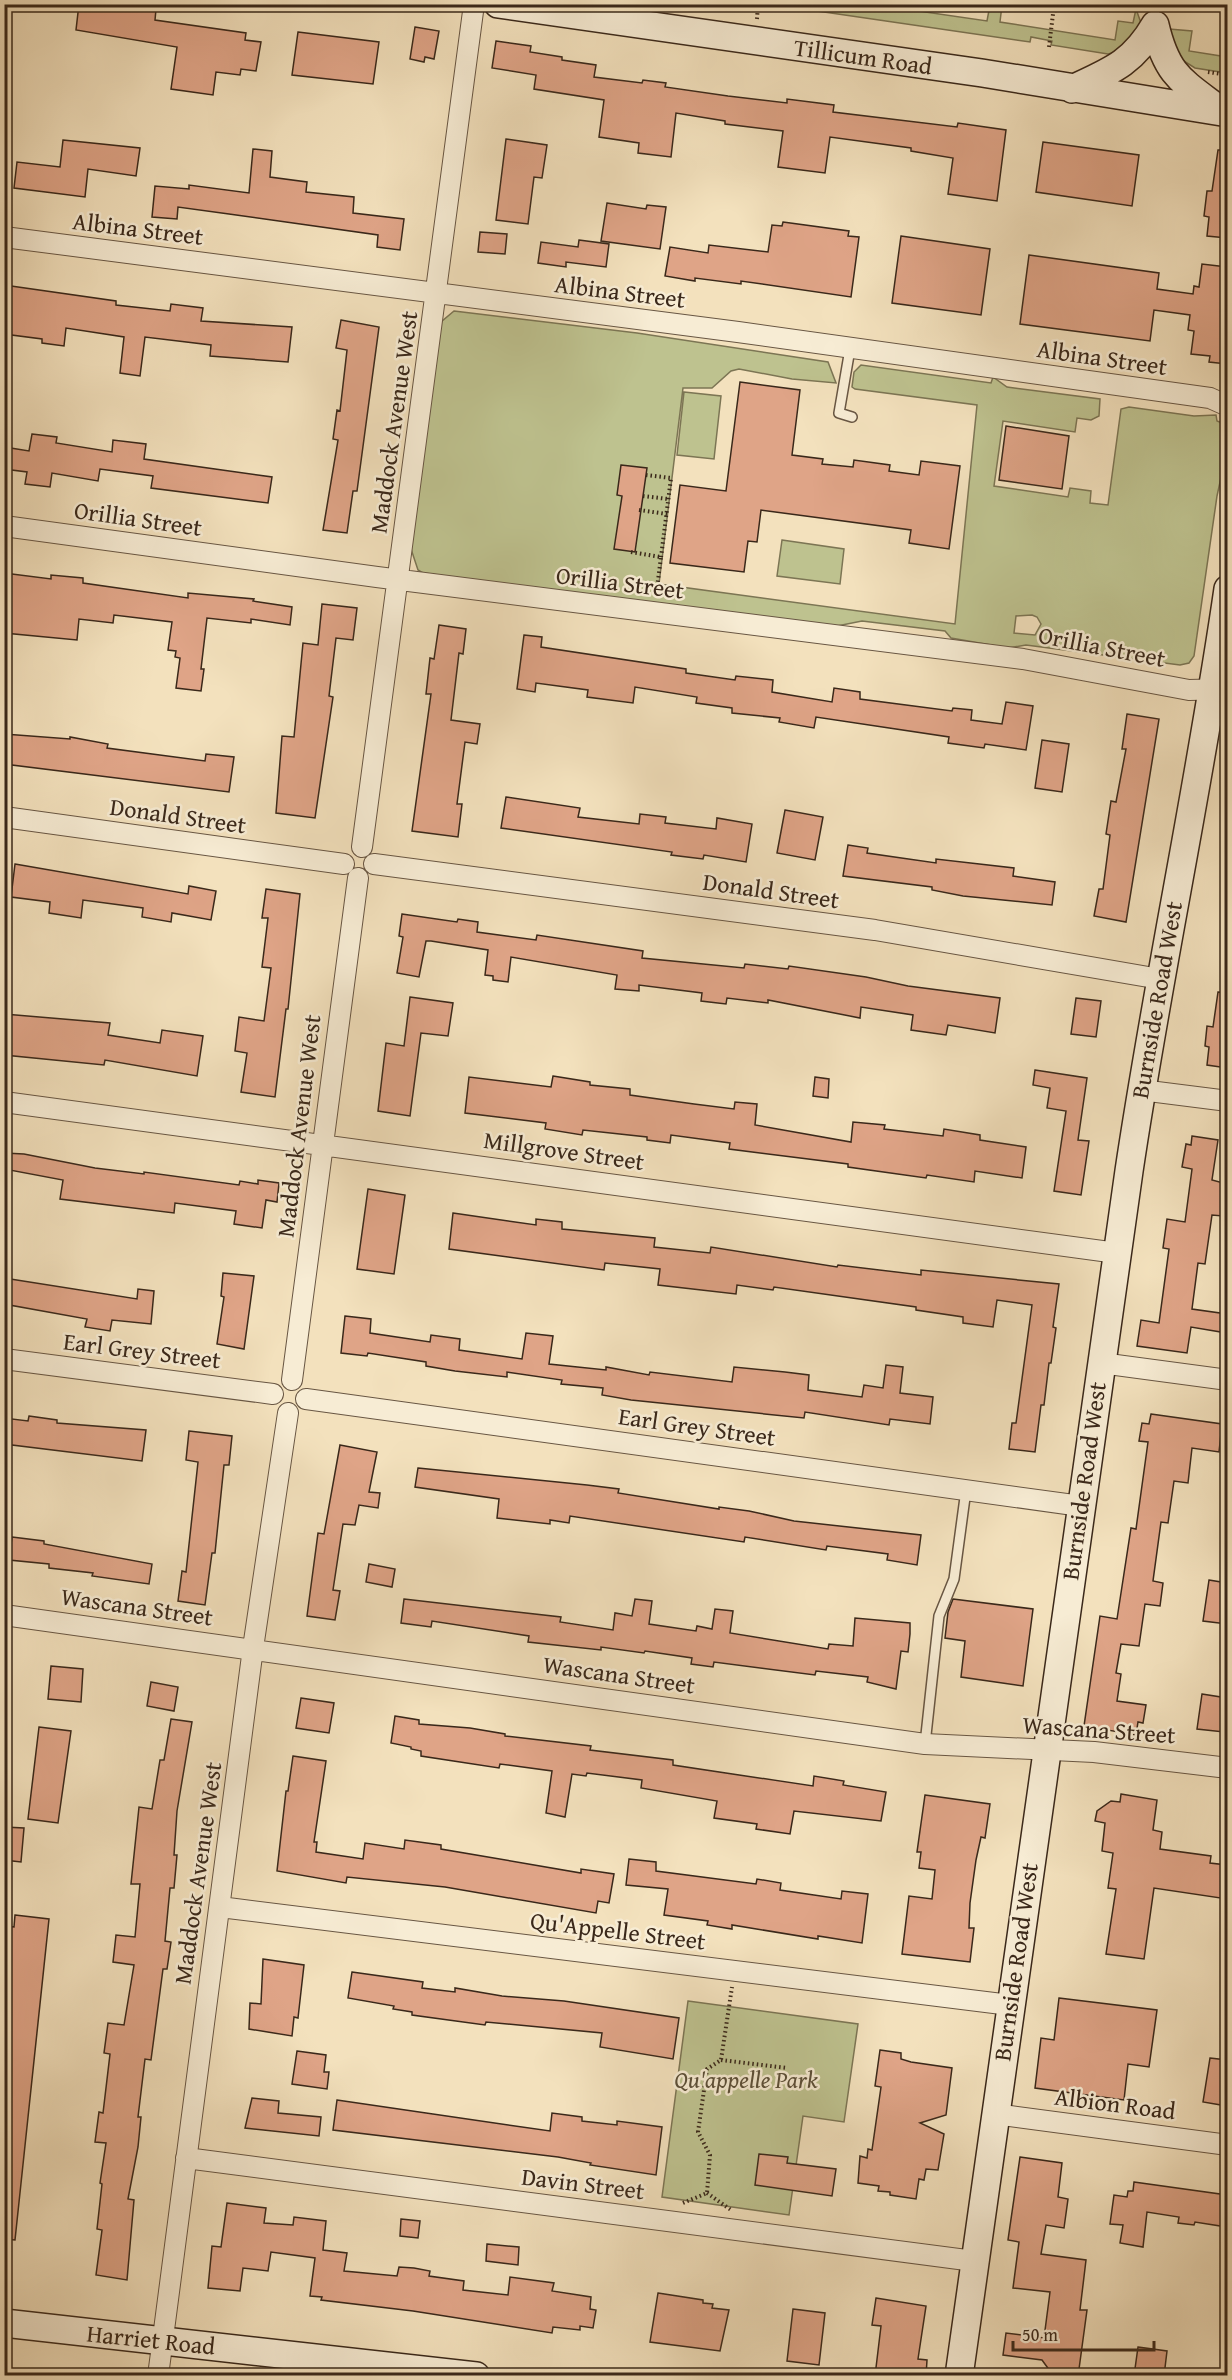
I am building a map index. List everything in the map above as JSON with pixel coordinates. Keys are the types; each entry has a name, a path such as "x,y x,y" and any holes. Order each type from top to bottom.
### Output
{"main road":[{"name":"Tillicum Road","path":"498,4 573,11 1225,112"},
{"path":"1072,89 1119,68 1142,47 1155,25 1162,52 1169,66 1180,79 1225,112"},
{"name":"Burnside Road West","path":"959,2376 1141,1090 1160,979 1220,689 1227,589"},
{"path":"1220,689 1227,633"},
{"name":"Harriet Road","path":"4,2323 477,2376"}],"street":[{"name":"Maddock Avenue West","path":"362,847 474,4"},
{"name":"Albina Street","path":"4,237 1210,398 1227,406"},
{"name":"Orillia Street","path":"4,525 398,580 1023,658 1189,690 1220,689"},
{"name":"Donald Street","path":"4,817 351,871"},
{"path":"362,847 372,855 374,864 370,872 351,871 348,851 362,847"},
{"name":"Donald Street","path":"374,864 875,930 1160,979"},
{"name":"Maddock Avenue West","path":"292,1380 322,1144 351,871"},
{"path":"1141,1090 1227,1101"},
{"name":"Millgrove Street","path":"4,1102 1117,1253"},
{"name":"Earl Grey Street","path":"4,1359 273,1394"},
{"path":"1101,1363 1227,1380"},
{"path":"292,1380 304,1389 306,1399 301,1408 288,1413 274,1404 273,1394 282,1382 292,1380"},
{"name":"Earl Grey Street","path":"306,1399 1081,1506"},
{"name":"Maddock Avenue West","path":"159,2376 254,1648 288,1413"},
{"name":"Wascana Street","path":"4,1615 254,1648 925,1744 1094,1752 1227,1768"},
{"name":"Qu'Appelle Street","path":"220,1907 1010,2005"},
{"name":"Albion Road","path":"995,2114 1227,2145"},
{"name":"Davin Street","path":"186,2158 974,2260"}],"lane":[{"path":"850,349 839,413 852,417"},
{"path":"925,1744 939,1616 954,1579 966,1490"}],"path":[{"path":"1049,47 1053,14 1058,4"},
{"path":"646,475 671,477 657,588"},
{"path":"643,496 668,499"},
{"path":"639,510 667,514"},
{"path":"632,552 661,557"},
{"path":"721,2060 734,1971"},
{"path":"679,2205 707,2193 710,2155 698,2132 707,2069 721,2060 787,2068"}],"green space":[{"path":"776,5 877,5 987,21 990,5 1002,5 1000,22 1115,40 1118,21 1133,23 1136,9 1141,23 1128,42 1119,50 1108,54 1051,45 1052,41 1031,37 1030,42"},
{"path":"1169,29 1192,31 1189,51 1227,57 1227,73 1195,68 1179,58"},
{"path":"454,311 637,333 828,362 836,383 792,379 739,369 731,371 712,388 683,388 659,584 955,624 977,405 855,389 852,387 854,372 861,365 991,383 993,377 1007,387 1100,399 1099,416 1091,420 1077,418 1075,432 1003,421 994,486 1068,497 1070,488 1091,491 1090,503 1108,505 1121,409 1129,407 1194,416 1216,415 1217,421 1227,425 1227,450 1217,496 1194,656 1189,663 1180,665 1026,645 1008,648 951,638 945,631 862,621 832,627 423,573 418,570 411,549 441,322","holes":["1016,616 1037,617 1041,624 1035,635 1014,633"]},
{"path":"684,392 721,396 714,459 677,455"},
{"path":"782,540 844,549 840,584 777,576"},
{"name":"Qu'appelle Park","path":"688,2001 858,2024 844,2122 803,2116 789,2215 662,2197"}],"building":[{"path":"79,4 127,4 156,9 155,20 246,33 245,40 261,42 256,71 241,69 240,75 216,72 213,95 171,89 177,47 76,30"},
{"path":"415,27 439,31 434,59 425,57 424,62 410,59"},
{"path":"298,32 379,42 373,84 292,75"},
{"path":"496,41 531,46 530,52 596,65 594,77 642,83 643,80 666,83 665,87 787,103 787,99 834,105 833,112 957,127 958,123 1006,130 997,201 948,194 953,158 911,151 911,148 830,137 825,173 778,167 783,131 725,124 725,121 676,113 671,157 638,153 639,143 599,137 604,100 534,89 536,75 492,68"},
{"path":"506,139 547,145 542,178 534,177 528,224 496,220"},
{"path":"63,140 140,148 136,176 88,169 85,197 14,188 17,162 60,167"},
{"path":"1043,142 1139,155 1132,206 1036,192"},
{"path":"253,149 272,151 270,177 307,182 306,192 354,197 353,213 404,219 400,250 377,247 378,235 178,207 177,219 152,217 155,186 189,189 189,185 249,193"},
{"path":"1218,150 1227,150 1227,238 1207,236 1209,217 1204,216 1207,191 1212,191"},
{"path":"607,203 646,209 647,205 666,207 660,249 601,241"},
{"path":"783,222 849,231 848,236 859,237 851,297 741,281 741,284 695,278 695,281 665,276 670,247 708,253 709,245 768,252 772,225 782,226"},
{"path":"480,232 507,234 505,254 478,252"},
{"path":"901,236 990,249 981,315 892,303"},
{"path":"579,240 609,244 606,267 566,262 566,267 538,263 541,242 578,247"},
{"path":"1029,255 1159,273 1157,289 1193,294 1194,286 1199,287 1202,264 1227,267 1227,364 1209,362 1210,356 1191,354 1194,331 1188,330 1190,315 1154,310 1150,341 1020,324"},
{"path":"4,285 116,301 116,305 170,311 171,304 203,308 201,321 292,327 288,362 210,356 211,345 145,337 140,376 120,373 124,337 66,328 64,346 42,343 42,339 4,334"},
{"path":"341,320 379,327 357,491 353,491 347,533 323,530 338,440 333,439 337,410 340,411 347,350 336,348"},
{"path":"740,382 800,390 792,455 823,459 822,464 853,467 854,460 890,465 889,471 919,475 921,461 960,466 949,549 909,543 911,530 761,510 757,542 748,541 744,572 670,563 680,485 726,491"},
{"path":"1006,426 1069,436 1062,489 999,480"},
{"path":"32,434 57,437 56,443 112,452 113,440 146,444 144,459 272,477 268,503 151,488 153,476 100,469 98,481 52,473 50,487 25,484 27,472 4,469 4,447 29,451"},
{"path":"621,465 647,468 635,552 614,549 622,496 617,495"},
{"path":"4,573 51,579 51,575 83,578 83,583 188,598 188,593 254,599 253,601 292,607 290,625 251,619 251,623 207,618 201,669 204,669 201,691 176,688 180,658 175,657 176,651 168,650 172,622 114,615 113,623 79,619 77,640 4,633"},
{"path":"322,604 357,608 353,640 336,638 329,696 333,697 315,818 276,813 282,736 294,737 303,643 318,645"},
{"path":"439,625 466,629 463,654 459,653 451,720 480,724 477,744 465,742 457,804 462,804 458,837 412,831 431,694 426,694 430,658 434,659"},
{"path":"524,635 542,637 541,647 686,669 686,673 735,680 736,676 773,680 772,692 832,702 834,688 860,692 860,699 952,711 953,708 972,710 971,720 1002,724 1006,702 1033,706 1026,750 985,744 984,748 948,743 949,737 816,717 814,728 779,722 780,718 732,713 732,708 696,703 697,697 635,687 633,703 587,697 588,690 536,683 535,692 517,689"},
{"path":"1127,714 1159,719 1126,922 1094,916 1099,889 1103,889 1110,835 1106,834 1111,801 1116,802 1126,749 1122,749"},
{"path":"4,734 70,739 70,737 108,744 107,748 205,761 206,754 234,757 229,792 4,764"},
{"path":"1042,740 1069,744 1062,792 1035,788"},
{"path":"506,797 580,808 578,817 639,824 640,814 666,817 665,823 716,829 717,818 752,824 746,862 704,855 703,859 671,855 672,852 501,828"},
{"path":"785,810 823,817 815,860 777,853"},
{"path":"848,845 868,848 867,853 936,863 936,859 1014,868 1013,876 1055,882 1052,905 963,896 932,890 932,887 843,876"},
{"path":"15,864 188,894 189,886 216,891 211,920 172,913 171,922 142,917 143,908 83,900 81,918 49,913 50,902 11,897"},
{"path":"266,889 300,894 288,1009 286,1009 275,1097 241,1092 247,1053 235,1051 239,1017 264,1021 271,968 262,967 268,918 262,918"},
{"path":"402,914 457,922 458,919 478,922 477,932 536,940 537,935 643,951 642,958 744,968 745,964 788,969 789,966 866,977 908,986 1000,998 995,1033 948,1025 946,1035 911,1030 913,1015 861,1007 860,1018 768,1000 768,1003 727,998 726,1004 701,1001 702,993 639,985 639,991 615,989 617,975 511,957 508,982 493,980 493,976 485,975 488,950 431,941 426,941 419,977 397,973 403,937 399,936"},
{"path":"1218,992 1227,993 1227,1068 1207,1065 1209,1047 1205,1046 1207,1026 1213,1027"},
{"path":"410,997 453,1003 448,1036 421,1033 410,1116 378,1111 386,1043 404,1046"},
{"path":"1076,998 1101,1001 1096,1037 1071,1034"},
{"path":"4,1014 110,1023 108,1035 160,1043 162,1030 203,1036 197,1076 105,1060 104,1065 4,1055"},
{"path":"1035,1070 1087,1078 1078,1140 1089,1141 1081,1195 1054,1191 1066,1111 1047,1108 1050,1088 1033,1085"},
{"path":"553,1076 590,1082 590,1085 630,1089 630,1095 694,1104 734,1109 735,1102 757,1104 755,1125 851,1142 853,1122 885,1125 884,1129 943,1136 944,1129 980,1135 980,1140 1026,1147 1022,1178 975,1171 974,1182 927,1175 926,1178 848,1167 848,1164 729,1149 730,1143 671,1135 670,1143 647,1140 647,1137 583,1130 582,1135 545,1129 546,1123 465,1113 469,1077 551,1087"},
{"path":"815,1077 829,1079 828,1098 813,1096"},
{"path":"1192,1136 1218,1140 1212,1180 1227,1184 1223,1216 1212,1215 1205,1264 1198,1263 1192,1309 1227,1314 1227,1333 1191,1327 1187,1353 1137,1346 1141,1320 1159,1323 1169,1249 1163,1248 1167,1219 1185,1222 1192,1169 1182,1167 1186,1144 1191,1145"},
{"path":"4,1153 24,1154 95,1168 239,1185 240,1181 258,1184 258,1180 279,1183 277,1202 266,1200 262,1228 234,1224 236,1211 175,1203 174,1213 60,1199 63,1180 4,1169"},
{"path":"368,1189 405,1195 394,1274 357,1269"},
{"path":"453,1213 536,1225 536,1219 562,1222 562,1229 655,1238 654,1247 710,1253 711,1247 837,1267 838,1265 921,1275 921,1270 1059,1284 1051,1363 1049,1363 1044,1405 1041,1405 1035,1452 1009,1449 1012,1423 1016,1423 1032,1305 997,1300 993,1327 963,1323 963,1317 916,1310 916,1307 774,1287 773,1290 737,1285 736,1294 658,1285 660,1269 605,1263 604,1270 449,1249"},
{"path":"223,1273 254,1276 244,1349 217,1344 224,1297 221,1296"},
{"path":"4,1278 137,1299 138,1289 154,1291 151,1324 112,1320 110,1331 85,1327 87,1319 4,1304"},
{"path":"345,1316 371,1319 370,1333 430,1342 431,1335 460,1339 459,1350 522,1359 526,1333 553,1336 549,1364 606,1370 606,1367 649,1375 650,1372 732,1382 734,1367 785,1372 809,1375 808,1390 862,1397 864,1385 883,1388 886,1365 903,1367 900,1393 933,1397 930,1424 890,1419 889,1425 805,1412 804,1418 631,1400 602,1395 603,1388 561,1384 562,1380 507,1372 507,1377 455,1371 426,1366 426,1362 368,1353 367,1356 341,1353"},
{"path":"1151,1414 1222,1424 1219,1452 1192,1448 1188,1483 1174,1481 1168,1523 1161,1522 1153,1581 1163,1583 1160,1606 1145,1604 1139,1646 1121,1644 1116,1673 1121,1674 1117,1701 1146,1705 1143,1723 1138,1722 1136,1735 1084,1726 1100,1616 1117,1619 1131,1528 1136,1529 1148,1442 1139,1441 1142,1423 1149,1424"},
{"path":"29,1416 57,1420 57,1423 146,1430 142,1461 4,1444 4,1418 28,1421"},
{"path":"189,1431 232,1436 229,1465 224,1465 215,1553 212,1553 205,1605 178,1601 182,1571 186,1572 198,1462 186,1460"},
{"path":"340,1445 377,1452 369,1492 380,1493 378,1508 359,1505 355,1525 343,1524 333,1590 340,1591 335,1620 307,1616 318,1533 324,1534"},
{"path":"418,1468 619,1489 618,1493 719,1509 719,1507 749,1511 794,1521 921,1535 917,1565 887,1560 888,1554 827,1546 826,1550 745,1537 744,1542 570,1516 569,1523 550,1520 550,1524 497,1518 499,1499 415,1487"},
{"path":"12,1537 44,1541 44,1544 152,1564 149,1584 92,1576 93,1573 49,1568 49,1564 9,1560"},
{"path":"369,1564 395,1569 392,1587 366,1582"},
{"path":"1209,1580 1227,1583 1227,1624 1203,1621"},
{"path":"404,1599 561,1617 560,1622 613,1630 615,1613 632,1616 635,1599 652,1601 649,1624 696,1631 697,1626 712,1629 715,1609 733,1611 730,1633 828,1649 829,1644 853,1646 855,1618 910,1623 910,1634 908,1652 901,1651 896,1689 867,1682 868,1677 816,1671 815,1675 714,1662 713,1667 691,1664 692,1658 645,1651 644,1653 601,1647 601,1650 528,1642 529,1636 432,1621 431,1627 401,1623"},
{"path":"953,1599 1033,1609 1023,1686 961,1677 965,1641 945,1638 948,1612"},
{"path":"51,1666 83,1669 81,1702 48,1699"},
{"path":"151,1682 178,1687 174,1711 147,1706"},
{"path":"1202,1694 1227,1698 1224,1732 1197,1729"},
{"path":"301,1698 334,1703 329,1733 296,1728"},
{"path":"395,1716 419,1720 419,1724 470,1728 505,1734 505,1736 591,1746 590,1750 673,1760 673,1765 813,1786 814,1776 844,1781 843,1785 886,1792 881,1821 794,1811 790,1834 756,1829 757,1824 714,1818 717,1801 641,1788 642,1780 587,1773 586,1776 572,1774 565,1817 546,1813 552,1771 500,1764 499,1768 421,1756 421,1751 391,1743"},
{"path":"171,1719 192,1722 177,1811 174,1888 170,1888 165,1941 171,1942 167,1969 163,1969 151,2060 145,2059 138,2117 141,2117 138,2147 128,2199 134,2200 127,2280 96,2275 102,2230 97,2229 102,2184 100,2183 106,2143 95,2142 99,2112 103,2113 110,2054 104,2053 108,2023 124,2025 134,1965 113,1962 116,1935 135,1937 140,1884 131,1884 139,1807 152,1809 160,1760 164,1760"},
{"path":"39,1727 71,1731 58,1823 28,1819"},
{"path":"293,1756 326,1761 314,1842 317,1842 316,1852 363,1859 365,1843 404,1849 405,1840 441,1845 441,1849 581,1873 581,1869 614,1874 609,1903 598,1901 596,1913 445,1887 347,1877 346,1883 277,1871 286,1791 288,1791"},
{"path":"1121,1794 1157,1800 1153,1830 1162,1832 1160,1849 1211,1856 1210,1863 1227,1865 1227,1899 1154,1888 1144,1959 1106,1954 1116,1889 1108,1888 1113,1853 1102,1851 1105,1823 1095,1821 1097,1811 1111,1801 1120,1802"},
{"path":"925,1795 990,1804 985,1838 981,1837 976,1860 970,1903 969,1928 974,1928 970,1962 902,1954 909,1896 932,1899 935,1870 919,1868 921,1852 917,1852"},
{"path":"4,1827 24,1828 21,1862 4,1860"},
{"path":"629,1859 656,1862 656,1871 756,1884 757,1879 781,1883 780,1890 841,1899 842,1891 868,1894 862,1943 818,1936 818,1939 732,1925 732,1929 707,1925 708,1921 664,1915 668,1889 626,1885"},
{"path":"15,1915 49,1919 15,2240 4,2239 4,1926 14,1927"},
{"path":"263,1959 304,1965 298,2018 294,2017 292,2036 249,2029 250,2003 261,2004"},
{"path":"352,1972 423,1982 422,1988 455,1992 455,1988 679,2018 673,2059 600,2047 602,2033 486,2022 485,2025 412,2015 412,2012 393,2009 394,2006 348,1998"},
{"path":"1059,1998 1157,2010 1149,2067 1128,2064 1124,2100 1035,2088 1041,2038 1054,2040"},
{"path":"880,2050 901,2053 901,2059 911,2062 952,2068 946,2115 920,2123 944,2134 938,2170 926,2169 924,2180 919,2179 916,2199 890,2195 890,2192 878,2191 879,2186 858,2183 860,2156 867,2158 868,2149 872,2150 881,2087 875,2086"},
{"path":"297,2051 326,2055 324,2072 329,2072 327,2089 292,2084"},
{"path":"1210,2058 1227,2060 1227,2106 1203,2102"},
{"path":"252,2098 279,2101 278,2113 321,2117 319,2136 245,2128"},
{"path":"337,2100 550,2131 552,2113 582,2117 582,2121 617,2125 617,2121 662,2127 656,2175 590,2165 591,2163 558,2157 333,2130"},
{"path":"759,2154 788,2157 787,2163 836,2169 832,2196 755,2185"},
{"path":"1020,2157 1062,2163 1058,2197 1068,2199 1064,2228 1046,2225 1041,2254 1086,2260 1080,2310 1087,2310 1079,2369 1076,2369 1075,2374 1050,2371 1042,2360 1003,2355 1006,2333 1044,2338 1050,2292 1013,2288 1019,2242 1008,2240"},
{"path":"1134,2182 1227,2195 1227,2227 1195,2222 1194,2225 1178,2223 1179,2217 1147,2212 1143,2247 1120,2243 1123,2225 1110,2224 1114,2195 1127,2197 1128,2191 1133,2191"},
{"path":"227,2203 266,2208 264,2223 293,2225 294,2217 326,2221 323,2250 347,2253 344,2271 397,2276 399,2267 414,2268 430,2271 429,2276 464,2281 463,2290 508,2295 510,2277 554,2283 552,2291 591,2297 590,2309 596,2310 593,2328 580,2326 580,2330 553,2327 552,2333 413,2311 321,2300 322,2297 310,2296 315,2258 271,2252 268,2271 243,2268 240,2291 208,2288 212,2246 221,2247"},
{"path":"401,2219 420,2221 418,2238 400,2236"},
{"path":"487,2244 519,2247 518,2265 486,2261"},
{"path":"658,2293 703,2300 703,2303 713,2304 712,2308 729,2310 720,2351 650,2342"},
{"path":"876,2298 926,2306 918,2359 927,2360 926,2376 875,2376 881,2326 872,2325"},
{"path":"793,2309 825,2313 819,2365 787,2361"},
{"path":"1138,2347 1167,2351 1164,2376 1134,2376"}]}
